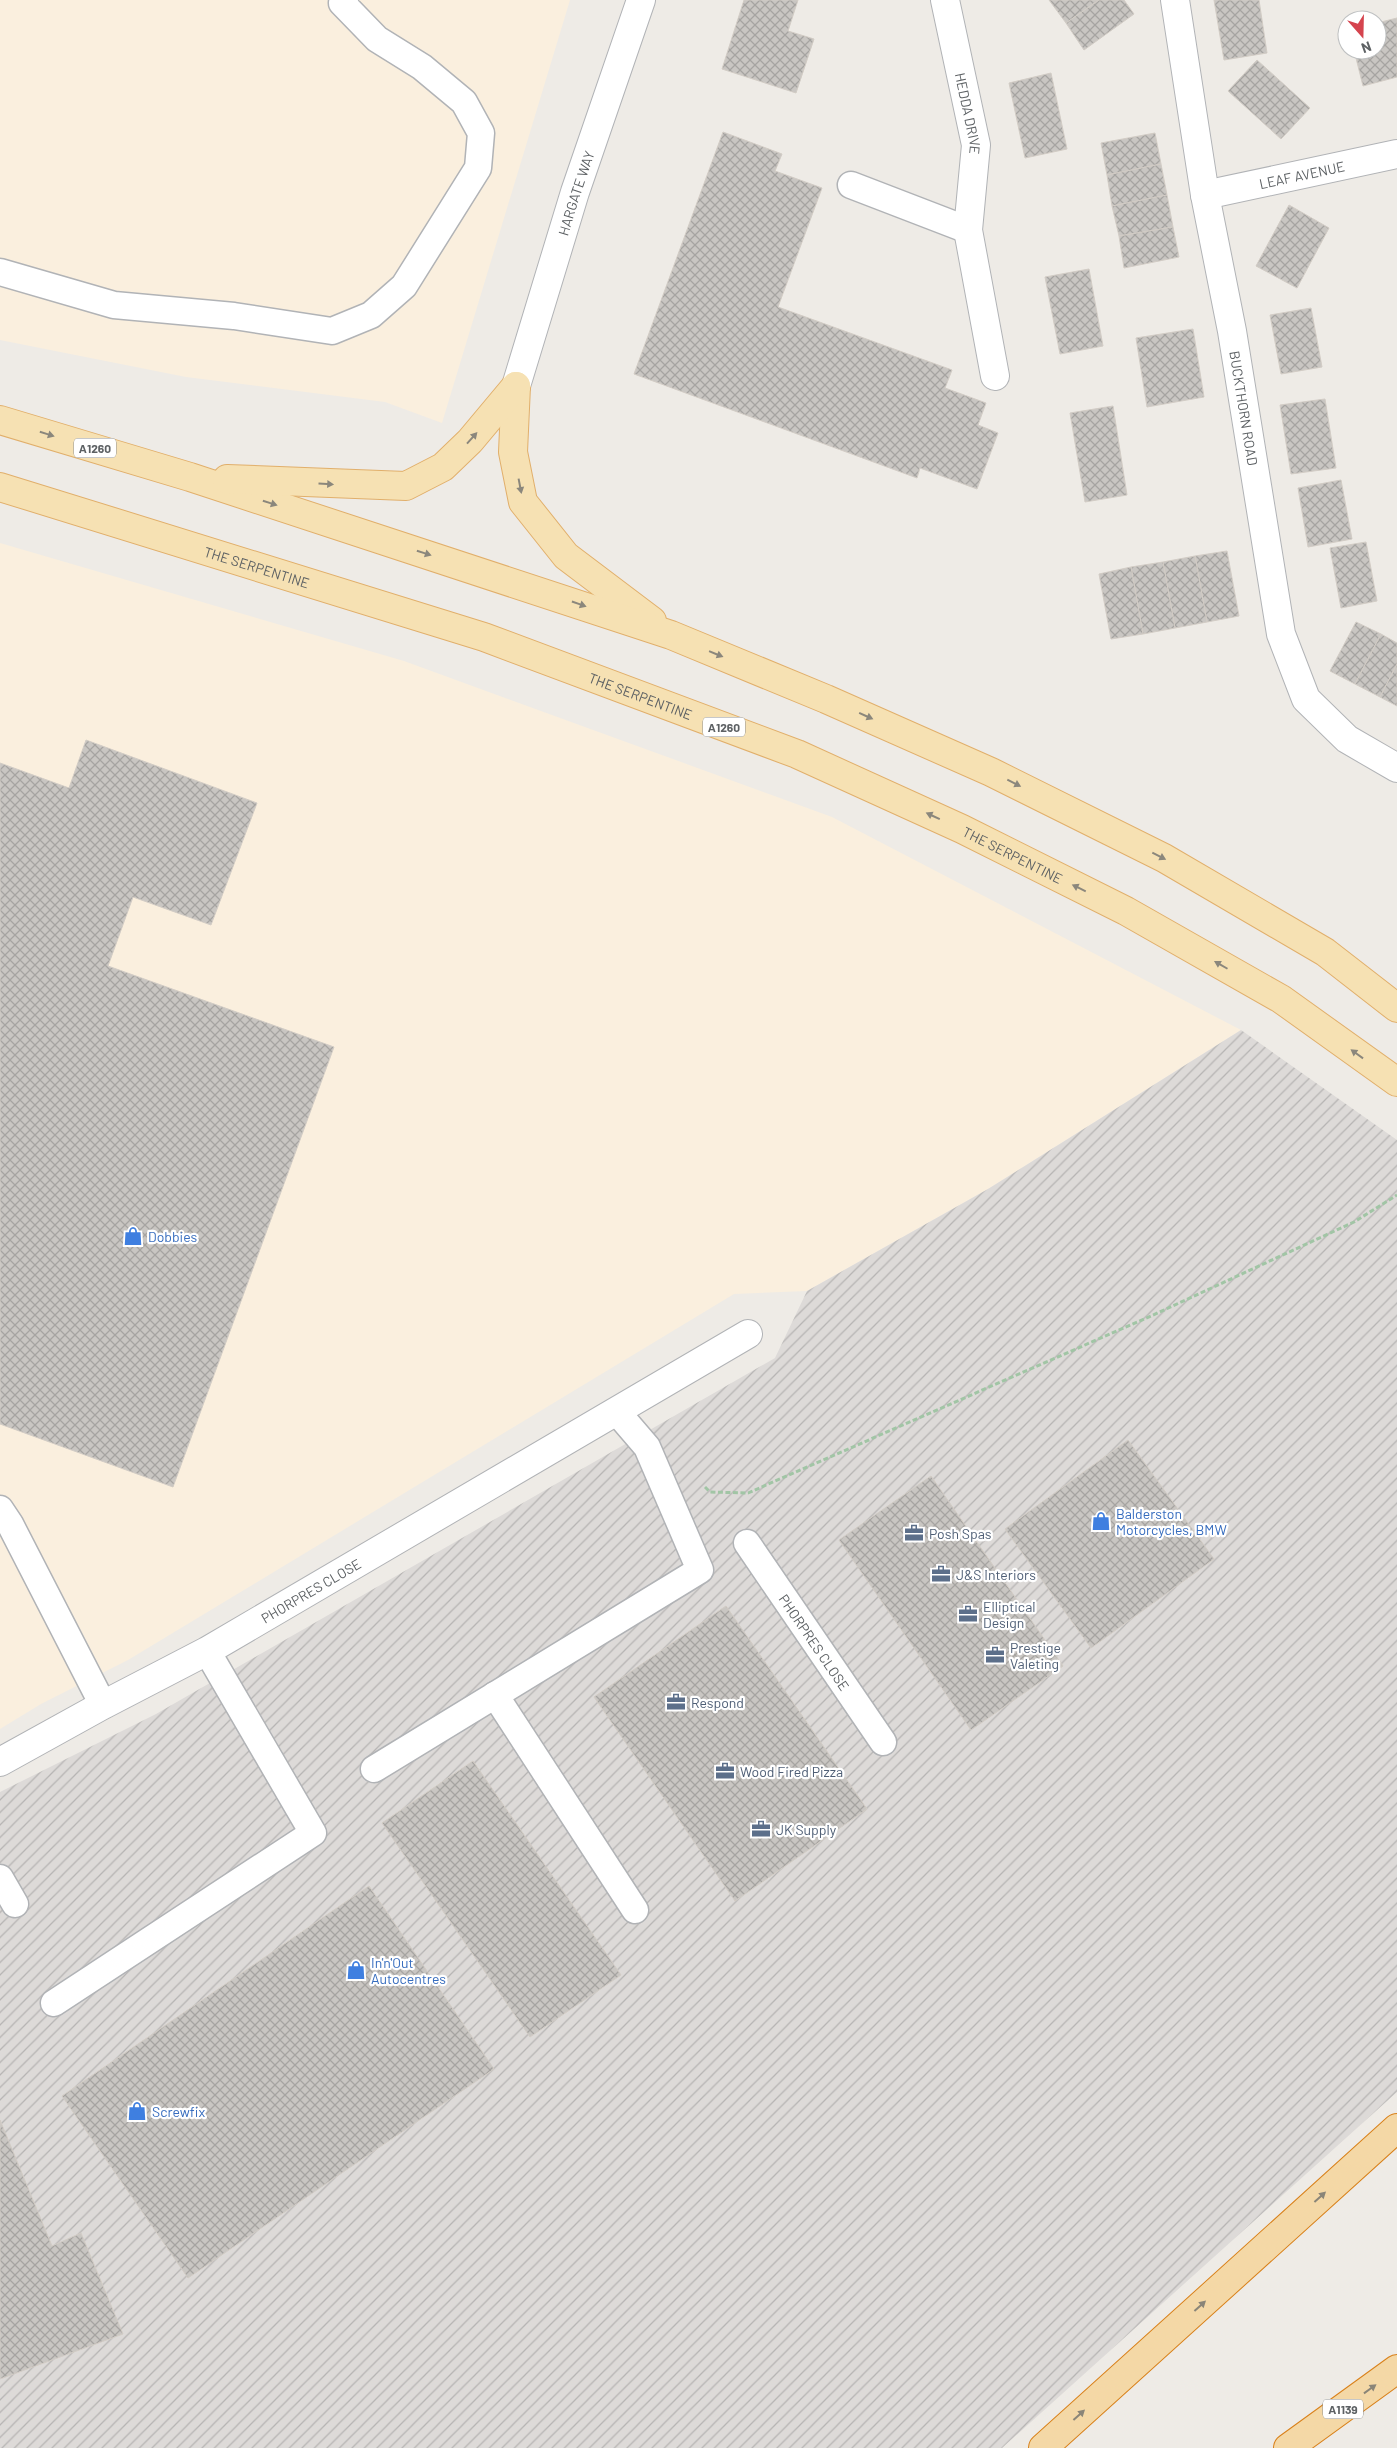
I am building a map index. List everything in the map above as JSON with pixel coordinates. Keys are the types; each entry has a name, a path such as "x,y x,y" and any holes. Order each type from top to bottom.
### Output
{"highway":[{"path":"1043,2448 1397,2128"},
{"name":"A1139","path":"1288,2448 1397,2369"}],"main road":[{"path":"190,477 406,486 442,467 470,441 516,386"},
{"path":"516,386 513,452 523,502 566,556 671,635"},
{"name":"A1260","path":"0,420 190,477 671,635 826,698 991,772 1164,858 1325,952 1397,1008"},
{"name":"THE SERPENTINE","path":"0,487 484,637 797,754 962,829 1126,911 1281,999 1397,1082"}],"street":[{"name":"HARGATE WAY","path":"516,386 576,192 640,0"},
{"name":"HEDDA DRIVE","path":"944,0 976,145 968,230 995,376"},
{"name":"BUCKTHORN ROAD","path":"1175,0 1205,195 1232,332 1280,634 1306,699 1347,739 1397,768"},
{"name":"LEAF AVENUE","path":"1205,195 1397,154"},
{"name":"PHORPRES CLOSE","path":"0,1762 103,1705 207,1652 748,1334"}],"lane":[{"path":"0,272 114,305 234,316 332,331 371,316 404,286 478,168 481,133 464,102 422,67 377,39 342,3 345,0"},
{"path":"851,185 968,230"},
{"path":"374,1769 700,1570 646,1447 617,1412"},
{"path":"0,1509 10,1524 103,1705"},
{"name":"PHORPRES CLOSE","path":"747,1543 883,1742"},
{"path":"54,2003 314,1833 207,1652"},
{"path":"495,1695 635,1910"},
{"path":"0,1878 14,1904"}],"path":[{"path":"704,1486 710,1492 748,1493 1160,1312 1354,1222 1397,1195"}],"shaded area":[{"path":"0,0 570,0 442,423 385,402 186,377 0,340"},
{"path":"0,543 404,661 832,817 1241,1030 988,1189 807,1291 734,1294 128,1660 41,1704 0,1729"},
{"path":"1241,1030 1397,1140 1397,2092 1002,2448 0,2448 0,1792 156,1714 775,1358 807,1291 988,1189"}],"building":[{"path":"744,0 798,0 788,31 814,39 796,93 722,69"},
{"path":"1049,0 1099,0 1066,23"},
{"path":"1099,0 1124,0 1134,14 1084,50 1066,23"},
{"path":"1214,0 1259,0 1267,53 1224,60"},
{"path":"1397,18 1397,77 1363,86 1356,60 1387,60 1387,20"},
{"path":"1257,60 1310,108 1281,139 1228,91"},
{"path":"1051,73 1067,149 1025,158 1009,83"},
{"path":"723,132 782,154 775,171 822,188 778,307 952,370 945,388 986,403 978,425 998,433 977,489 920,468 917,478 634,374"},
{"path":"1155,133 1161,164 1107,175 1101,143"},
{"path":"1161,164 1167,195 1112,206 1107,175"},
{"path":"1167,195 1173,227 1119,236 1112,206"},
{"path":"1289,205 1329,228 1297,288 1256,266"},
{"path":"1173,227 1179,257 1124,268 1119,236"},
{"path":"1089,269 1103,346 1060,354 1045,277"},
{"path":"1311,308 1322,367 1281,374 1270,315"},
{"path":"1193,329 1204,397 1147,407 1136,338"},
{"path":"1325,399 1336,468 1291,474 1280,405"},
{"path":"1113,406 1127,495 1085,502 1070,413"},
{"path":"1341,480 1352,539 1308,547 1298,488"},
{"path":"1366,542 1377,601 1341,608 1330,548"},
{"path":"1227,551 1239,616 1207,622 1195,556"},
{"path":"1195,556 1207,622 1175,628 1163,562"},
{"path":"1163,562 1175,628 1143,634 1131,567"},
{"path":"1131,567 1143,634 1111,639 1099,574"},
{"path":"1356,622 1381,634 1355,684 1330,671"},
{"path":"1381,634 1397,643 1397,664 1380,697 1355,684"},
{"path":"1397,664 1397,706 1380,697"},
{"name":"Dobbies","path":"86,740 257,803 211,925 133,897 108,966 334,1047 173,1487 0,1424 0,763 69,788"},
{"path":"1128,1440 1214,1559 1091,1648 1005,1529"},
{"path":"931,1476 1063,1666 971,1730 839,1540"},
{"path":"726,1606 867,1809 735,1901 594,1697"},
{"path":"473,1761 621,1975 530,2037 382,1823"},
{"path":"369,1886 494,2069 188,2278 62,2096"},
{"path":"0,2120 52,2246 81,2233 123,2334 0,2379"}],"place":[{"name":"Dobbies","path":"133,1236"},
{"name":"Balderston Motorcycles, BMW","path":"1101,1521"},
{"name":"Posh Spas","path":"914,1533"},
{"name":"J&S Interiors","path":"941,1574"},
{"name":"Elliptical Design","path":"968,1614"},
{"name":"Prestige Valeting","path":"995,1655"},
{"name":"Respond","path":"676,1702"},
{"name":"Wood Fired Pizza","path":"725,1771"},
{"name":"JK Supply","path":"761,1829"},
{"name":"In'n'Out Autocentres","path":"356,1970"},
{"name":"Screwfix","path":"137,2111"}]}
